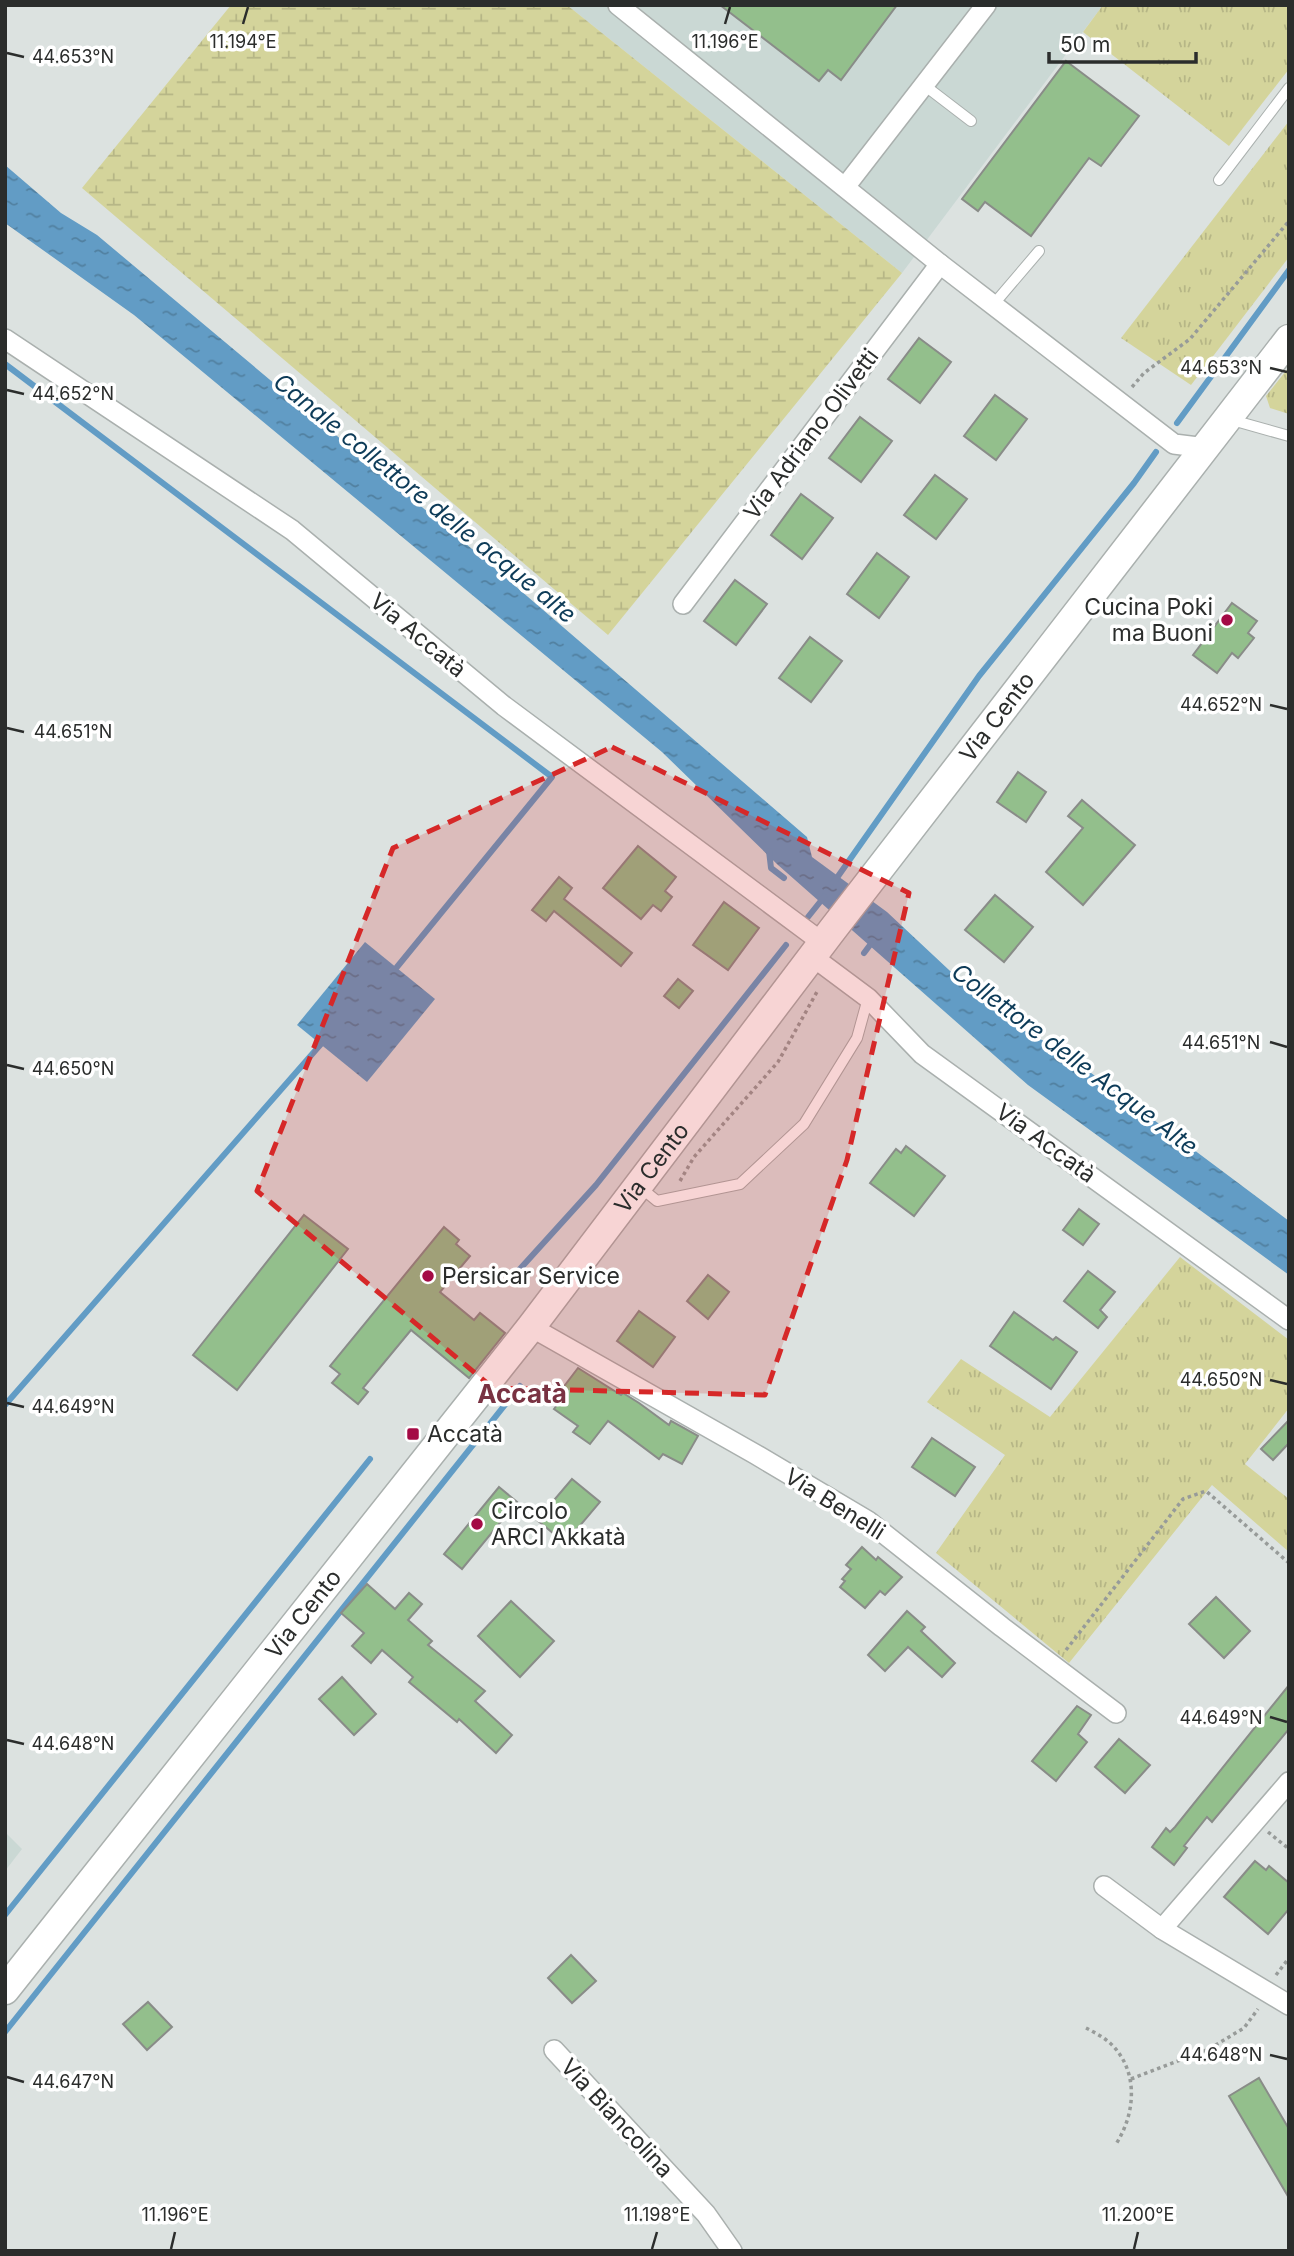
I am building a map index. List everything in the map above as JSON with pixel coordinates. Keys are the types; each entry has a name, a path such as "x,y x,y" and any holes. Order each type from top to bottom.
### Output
{"main road":[{"name":"Via Cento","path":"5,1990 531,1327 872,879 1289,339"}],"street":[{"path":"618,5 940,264 1174,444 1206,448"},
{"path":"845,187 986,5"},
{"name":"Via Adriano Olivetti","path":"682,604 940,264"},
{"name":"Via Accatà","path":"5,339 292,530 504,706 823,943 868,998 922,1054 1289,1320"},
{"name":"Via Benelli","path":"531,1327 868,1521 1116,1713"},
{"path":"1163,1928 1289,1782"},
{"path":"1104,1886 1163,1928 1289,2005"},
{"name":"Via Biancolina","path":"554,2050 706,2214 732,2251"}],"lane":[{"path":"925,85 971,121"},
{"path":"1219,180 1289,88"},
{"path":"993,305 1039,251"},
{"path":"1228,419 1289,436"},
{"path":"639,1187 657,1201 740,1184 804,1124 857,1038 868,998"}],"path":[{"path":"1119,401 1144,373 1190,339 1289,221"},
{"path":"1054,1665 1184,1499 1206,1491 1289,1563"},
{"path":"1131,2079 1209,2049 1244,2028 1269,1994"},
{"path":"1086,2028 1110,2043 1131,2079 1133,2101 1130,2115 1124,2133 1116,2144"}],"highlighted area":[{"path":"612,747 909,893 847,1160 765,1395 493,1388 257,1191 393,848"}],"shaded area":[{"path":"567,5 1103,5 902,273"},
{"path":"5,1832 22,1849 5,1871"}],"green space":[{"path":"231,5 567,5 902,273 608,635 82,188"},
{"path":"1103,5 1289,5 1289,69 1229,146 1083,32"},
{"path":"1289,121 1289,257 1191,385 1121,338"},
{"path":"1289,367 1289,414 1270,408 1266,396"},
{"path":"1180,1257 1289,1340 1289,1408 1245,1464 1289,1499 1289,1552 1212,1485 1069,1663 936,1553 1005,1455 927,1402 961,1359 1050,1417"}],"water":[{"path":"5,165 61,213 97,235 484,559 807,837 812,857 887,912 964,984 1025,1031 1059,1049 1289,1221 1289,1275 1028,1085 778,865 662,752 134,315 5,223"},
{"path":"365,942 435,999 367,1082 297,1025"}],"building":[{"path":"720,5 897,5 841,80 828,70 819,81"},
{"path":"1066,61 1139,116 1101,166 1089,158 1031,236 985,202 978,211 962,199"},
{"path":"919,338 951,362 920,403 888,379"},
{"path":"995,395 1027,419 996,460 964,436"},
{"path":"860,417 892,441 861,482 829,458"},
{"path":"935,475 967,499 936,539 904,515"},
{"path":"801,494 833,518 802,559 771,535"},
{"path":"877,553 909,577 879,618 847,594"},
{"path":"735,580 767,604 736,645 704,621"},
{"path":"1232,603 1257,621 1248,633 1254,638 1238,658 1232,653 1217,673 1193,655"},
{"path":"810,637 842,661 811,702 779,678"},
{"path":"1018,772 1046,792 1026,822 997,802"},
{"path":"1082,800 1135,845 1083,905 1046,872 1083,828 1068,816"},
{"path":"638,846 676,877 665,891 672,897 661,911 653,905 641,919 603,888"},
{"path":"559,877 572,888 564,899 632,953 621,966 554,911 546,921 532,910"},
{"path":"995,895 1033,927 1004,962 965,930"},
{"path":"724,902 759,928 728,970 693,945"},
{"path":"678,979 693,991 679,1008 664,996"},
{"path":"906,1146 945,1176 914,1216 870,1183 896,1149 901,1153"},
{"path":"1079,1209 1099,1224 1083,1245 1063,1230"},
{"path":"304,1215 348,1249 237,1390 193,1355"},
{"path":"444,1227 459,1240 456,1244 470,1256 440,1292 474,1320 480,1313 505,1333 469,1378 411,1330 363,1388 368,1392 358,1404 332,1383 340,1374 330,1366"},
{"path":"1088,1271 1115,1292 1100,1310 1107,1317 1098,1328 1064,1301"},
{"path":"708,1275 729,1292 708,1319 687,1301"},
{"path":"639,1311 675,1337 653,1367 617,1341"},
{"path":"1014,1312 1053,1340 1056,1337 1077,1352 1051,1389 990,1346"},
{"path":"578,1368 639,1403 669,1425 671,1421 698,1436 682,1464 663,1454 659,1459 608,1421 590,1444 573,1432 578,1426 554,1409 564,1396 559,1393"},
{"path":"1289,1420 1289,1443 1273,1460 1261,1449"},
{"path":"932,1438 975,1467 955,1496 912,1467"},
{"path":"572,1479 600,1502 572,1535 566,1530 559,1538 537,1520"},
{"path":"499,1487 517,1502 462,1569 444,1554"},
{"path":"862,1547 902,1577 885,1595 880,1591 865,1608 840,1587 845,1581 842,1579 851,1569 846,1565"},
{"path":"367,1584 395,1609 409,1593 422,1604 408,1620 432,1641 428,1645 485,1691 475,1701 512,1735 496,1753 459,1719 457,1722 409,1682 413,1677 382,1650 371,1663 352,1646 364,1633 341,1613"},
{"path":"1216,1597 1250,1631 1224,1658 1189,1624"},
{"path":"511,1601 554,1641 520,1677 478,1636"},
{"path":"907,1611 925,1627 921,1631 955,1663 942,1677 908,1647 885,1671 868,1655"},
{"path":"342,1677 376,1714 354,1735 319,1699"},
{"path":"1289,1685 1289,1729 1212,1822 1207,1817 1184,1846 1187,1848 1174,1865 1152,1847 1166,1828 1170,1832 1175,1827"},
{"path":"1077,1706 1091,1715 1078,1734 1087,1742 1056,1781 1032,1761"},
{"path":"1119,1739 1150,1765 1125,1793 1095,1767"},
{"path":"1255,1861 1266,1870 1269,1866 1289,1883 1289,1909 1268,1934 1224,1897"},
{"path":"571,1955 596,1981 572,2003 548,1978"},
{"path":"148,2002 172,2027 147,2050 123,2024"},
{"path":"1259,2078 1289,2129 1289,2198 1229,2096"}],"waterway":[{"path":"1177,423 1289,270"},
{"path":"5,364 552,777 397,967"},
{"path":"834,882 979,676 1156,452"},
{"path":"769,851 771,868 784,878"},
{"path":"808,917 824,897"},
{"path":"864,953 873,941"},
{"path":"519,1270 596,1185 786,945"},
{"path":"5,1405 321,1044"},
{"path":"5,2032 520,1386"},
{"path":"5,1915 370,1459"}],"place":[{"name":"Cucina Poki ma Buoni","path":"1227,620"},
{"name":"Persicar Service","path":"428,1276"},
{"name":"Accatà","path":"413,1434"},
{"name":"Circolo ARCI Akkatà","path":"477,1524"}],"district":[{"name":"Accatà","path":"522,1393"}],"water label":[{"name":"Canale collettore delle acque alte","path":"425,498"},
{"name":"Collettore delle Acque Alte","path":"1075,1059"}]}
